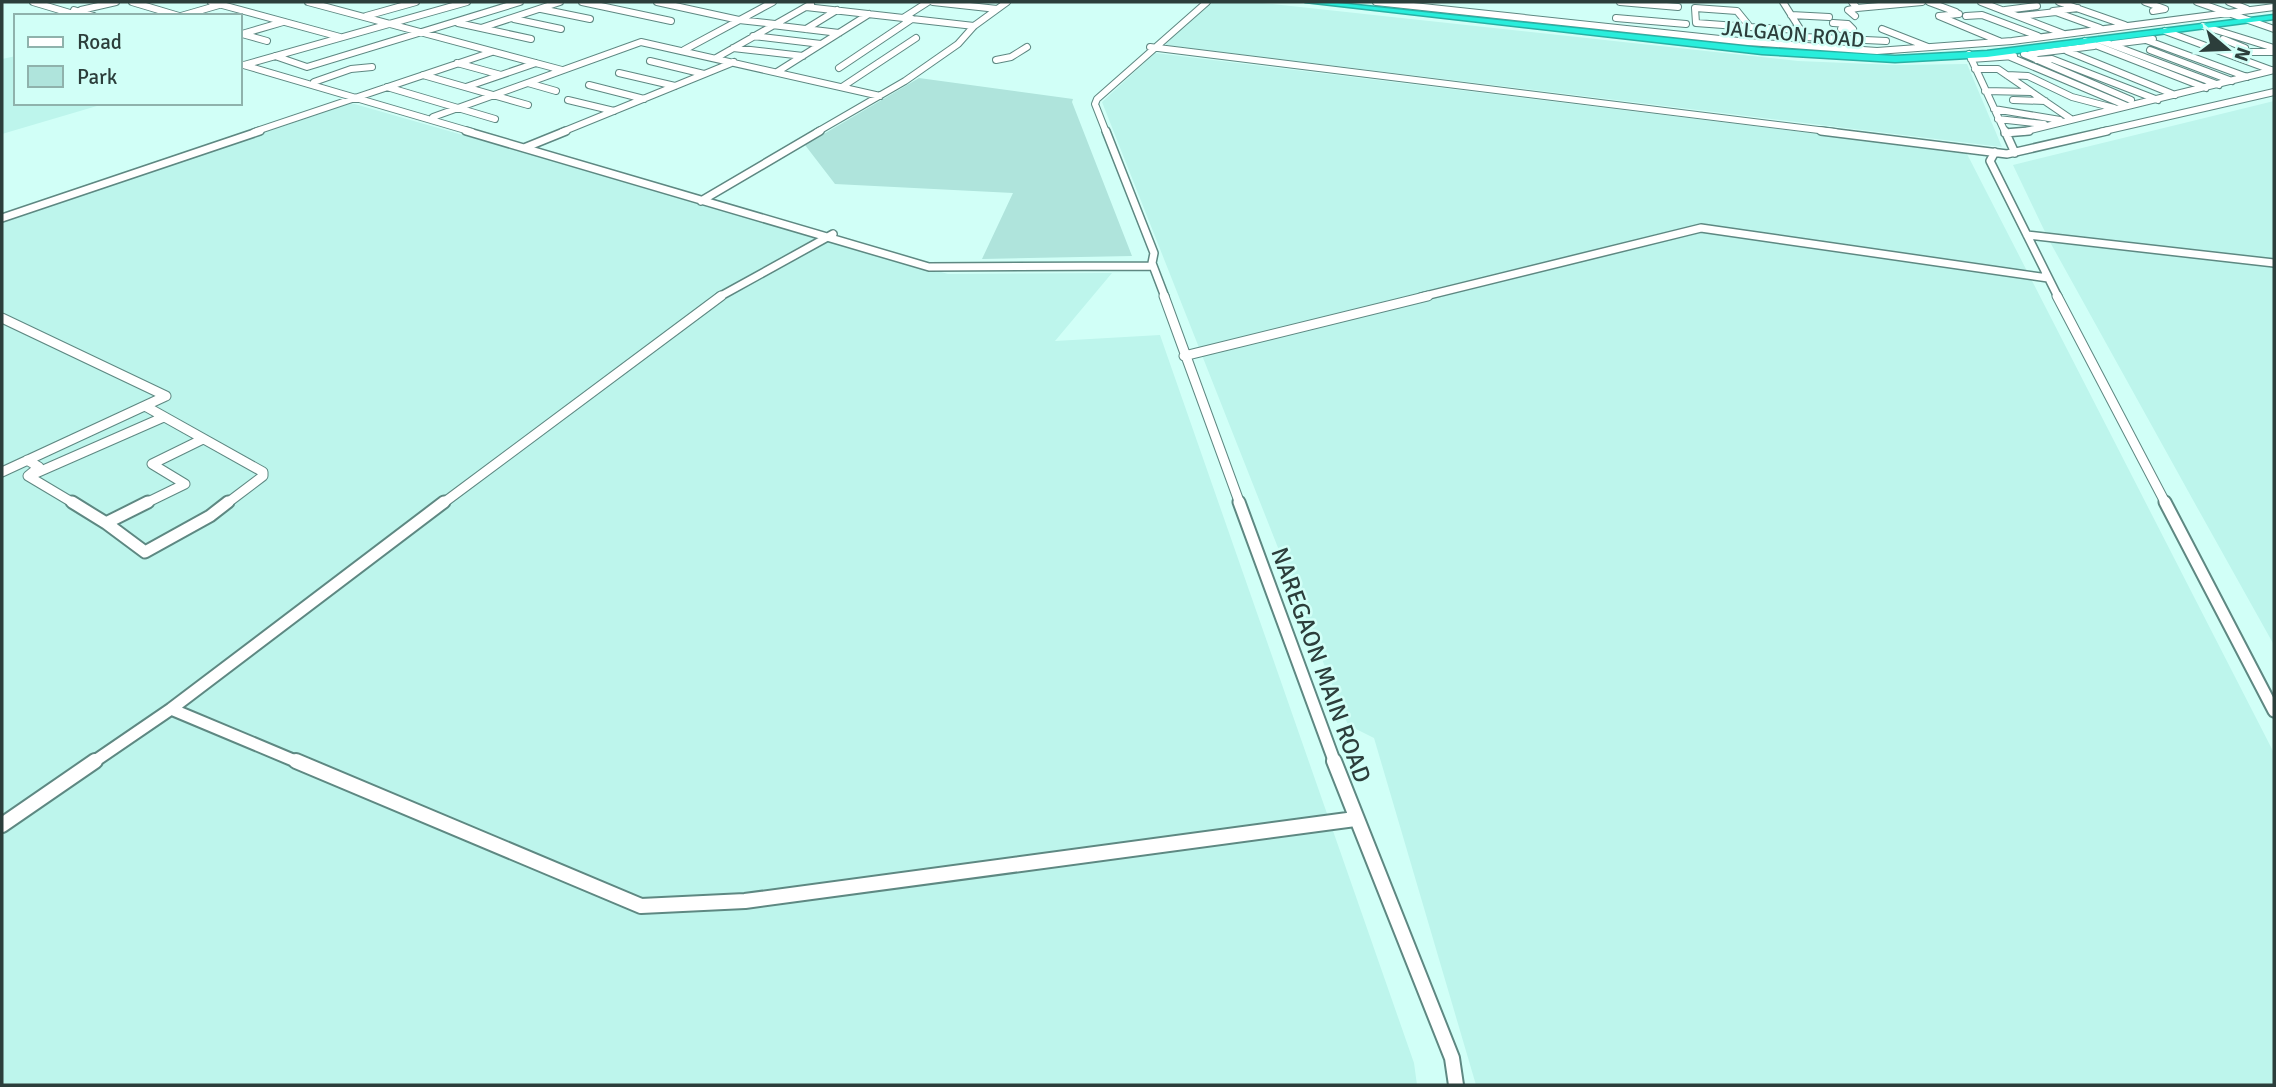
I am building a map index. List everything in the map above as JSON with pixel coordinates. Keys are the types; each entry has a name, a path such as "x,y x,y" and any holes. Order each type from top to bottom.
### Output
{"highway":[{"name":"JALGAON ROAD","path":"1309,2 1895,59 1969,55 2085,41 2097,43 2161,35 2244,17"},
{"name":"JALGAON ROAD","path":"1330,2 1814,51"},
{"name":"JALGAON ROAD","path":"1969,55 2272,13"}],"street":[{"path":"33,2 79,13 116,2"},
{"path":"47,2 79,13"},
{"path":"132,2 173,14"},
{"path":"211,2 342,38"},
{"path":"308,2 562,70"},
{"path":"334,9 347,2"},
{"path":"389,2 404,5"},
{"path":"363,17 416,2"},
{"path":"248,63 467,2"},
{"path":"275,56 307,67 520,2"},
{"path":"481,28 560,2"},
{"path":"582,2 671,21"},
{"path":"657,2 674,3 739,20 839,33"},
{"path":"684,50 773,2"},
{"path":"716,58 817,2"},
{"path":"903,18 931,2 964,3 997,9"},
{"path":"704,199 880,96 958,44 974,26 1007,2"},
{"name":"NAREGAON MAIN ROAD","path":"1200,2 1088,103 1152,262 1184,356 1355,819 1452,1059 1456,1085"},
{"name":"NAREGAON MAIN ROAD","path":"1151,47 1207,2"},
{"path":"1379,2 1814,51 1931,48 2002,42 2225,13"},
{"path":"1614,27 1620,2 1678,7"},
{"path":"1742,2 1742,11 1695,8 1696,23 1886,41"},
{"path":"1852,2 1859,5"},
{"path":"1855,16 1848,10 1859,5 1922,2"},
{"path":"1929,2 1980,22"},
{"path":"1982,2 2065,34"},
{"path":"2025,2 2104,29"},
{"path":"2059,2 2129,26"},
{"path":"2145,2 2165,9 2153,10"},
{"path":"2190,2 2244,17 2274,29"},
{"path":"2197,2 2244,17"},
{"path":"2229,2 2244,17"},
{"path":"2251,2 2272,13 2274,7"},
{"path":"1781,3 1814,51"},
{"path":"187,14 220,4"},
{"path":"1972,8 1993,6"},
{"path":"2003,10 2037,6"},
{"path":"806,7 974,26"},
{"path":"2019,16 2078,8"},
{"path":"540,9 590,19"},
{"path":"806,29 837,10"},
{"path":"1791,15 1834,23 1824,10"},
{"path":"1737,11 1750,27"},
{"path":"777,72 869,14"},
{"path":"2015,47 1939,16 1982,15 2041,37"},
{"path":"2030,20 2068,16"},
{"path":"511,18 561,29"},
{"path":"1616,18 1686,24"},
{"path":"848,69 839,68 912,19"},
{"path":"242,33 283,22"},
{"path":"455,23 531,39"},
{"path":"2198,27 2245,48"},
{"path":"2198,27 2274,49"},
{"path":"1882,29 1931,48"},
{"path":"242,33 267,40"},
{"path":"1802,33 1870,35"},
{"path":"842,87 916,38 888,35"},
{"path":"2161,35 2218,60"},
{"path":"2015,153 1969,55 2008,56 2064,50 2097,43 2146,40 2161,35 2176,36 2273,71"},
{"path":"753,36 821,44"},
{"path":"1858,40 1867,50"},
{"path":"2146,40 2246,78"},
{"path":"433,117 641,42 880,96"},
{"path":"2097,43 2117,55 2206,88"},
{"path":"2112,44 2219,85"},
{"path":"996,60 1011,57 1027,47"},
{"path":"1151,47 2015,153 2274,92"},
{"path":"733,48 803,56"},
{"path":"2081,58 2168,48"},
{"path":"2222,52 2274,49"},
{"path":"2064,50 2176,96"},
{"path":"2150,50 2234,81"},
{"path":"2,218 492,51"},
{"path":"2024,54 2139,104"},
{"path":"2008,56 2127,106"},
{"path":"2101,56 2194,91"},
{"path":"1998,57 2028,76 2071,97 2116,108"},
{"path":"2037,60 2052,59 2158,100"},
{"path":"650,61 704,74"},
{"path":"248,63 362,95 527,147 734,62"},
{"path":"248,63 352,98 830,235 929,267 1152,262"},
{"path":"457,63 500,75"},
{"path":"466,87 536,63"},
{"path":"314,82 351,69 372,67"},
{"path":"1975,69 1998,69 2046,101 2067,120"},
{"path":"857,70 867,71"},
{"path":"2005,133 2020,133 2273,71"},
{"path":"620,73 675,86"},
{"path":"422,75 528,105"},
{"path":"2007,75 2028,76"},
{"path":"528,83 556,91"},
{"path":"589,85 645,99"},
{"path":"387,87 495,119"},
{"path":"1985,90 2033,92"},
{"path":"568,100 614,111"},
{"path":"2013,100 2046,101"},
{"path":"1993,107 2058,110"},
{"path":"1993,107 2067,120"},
{"path":"1998,118 2047,125"},
{"path":"1996,152 1990,161 2048,278 2274,710"},
{"path":"1184,356 1701,228 2048,278"},
{"path":"2,825 171,709 683,323 728,291 830,235"},
{"path":"2027,235 2274,263"},
{"path":"2,318 166,396 2,472"},
{"path":"28,477 106,523 145,552 210,516 263,476 263,472 145,406"},
{"path":"28,477 164,417"},
{"path":"106,523 185,484 185,481 152,464 203,439"},
{"path":"27,460 39,467 28,477"},
{"path":"171,709 641,906 745,901 1355,819"}],"shaded area":[{"path":"1213,2 1253,2 1798,61 1896,65 1967,64 2002,147 1164,45"},
{"path":"1155,53 1966,152 2274,753 2274,1085 1476,1085 1374,738 1348,725 1102,102"},
{"path":"14,56 14,105 100,105 2,134 2,59"},
{"path":"2274,101 2274,260 2046,234 2013,165"},
{"path":"351,103 948,274 1112,273 1055,341 1160,335 1414,1063 1417,1085 2,1085 2,223"},
{"path":"2050,242 2274,267 2274,645 2198,509"}],"green space":[{"path":"919,78 1073,99 1132,256 982,259 1013,193 835,184 805,145"}]}
